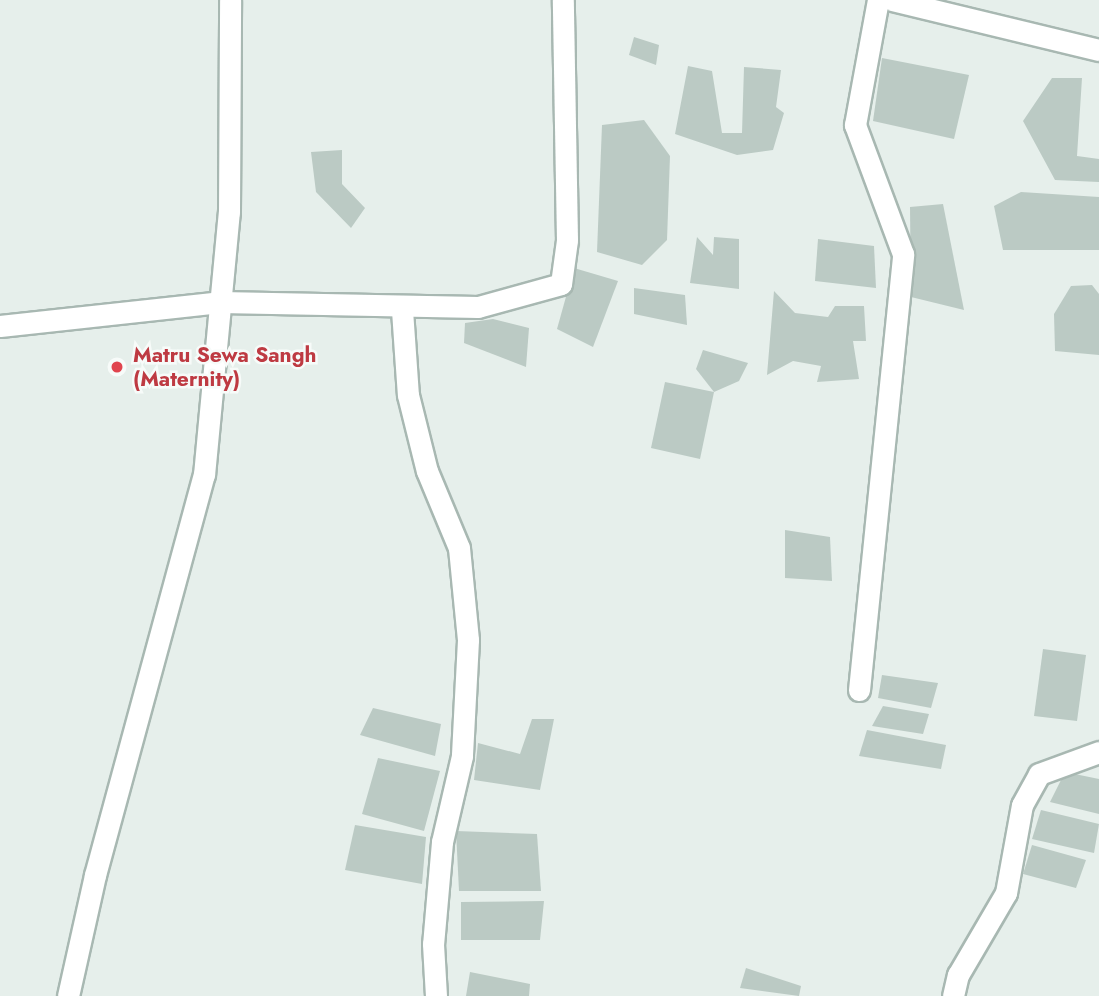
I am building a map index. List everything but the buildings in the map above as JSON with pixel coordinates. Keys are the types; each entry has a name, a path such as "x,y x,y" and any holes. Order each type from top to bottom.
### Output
{"street":[{"path":"65,994 204,475 229,212 230,0"},
{"path":"0,326 220,302 402,310 478,307 561,284 567,240 563,0"},
{"path":"859,690 902,254 855,125 878,0"},
{"path":"892,0 1099,50"},
{"path":"402,310 408,395 427,471 459,548 468,640 463,755 441,854 436,996"},
{"path":"953,996 958,975 1006,893 1022,805 1039,774 1099,752"}],"place":[{"name":"Matru Sewa Sangh (Maternity)","path":"117,367"}]}
